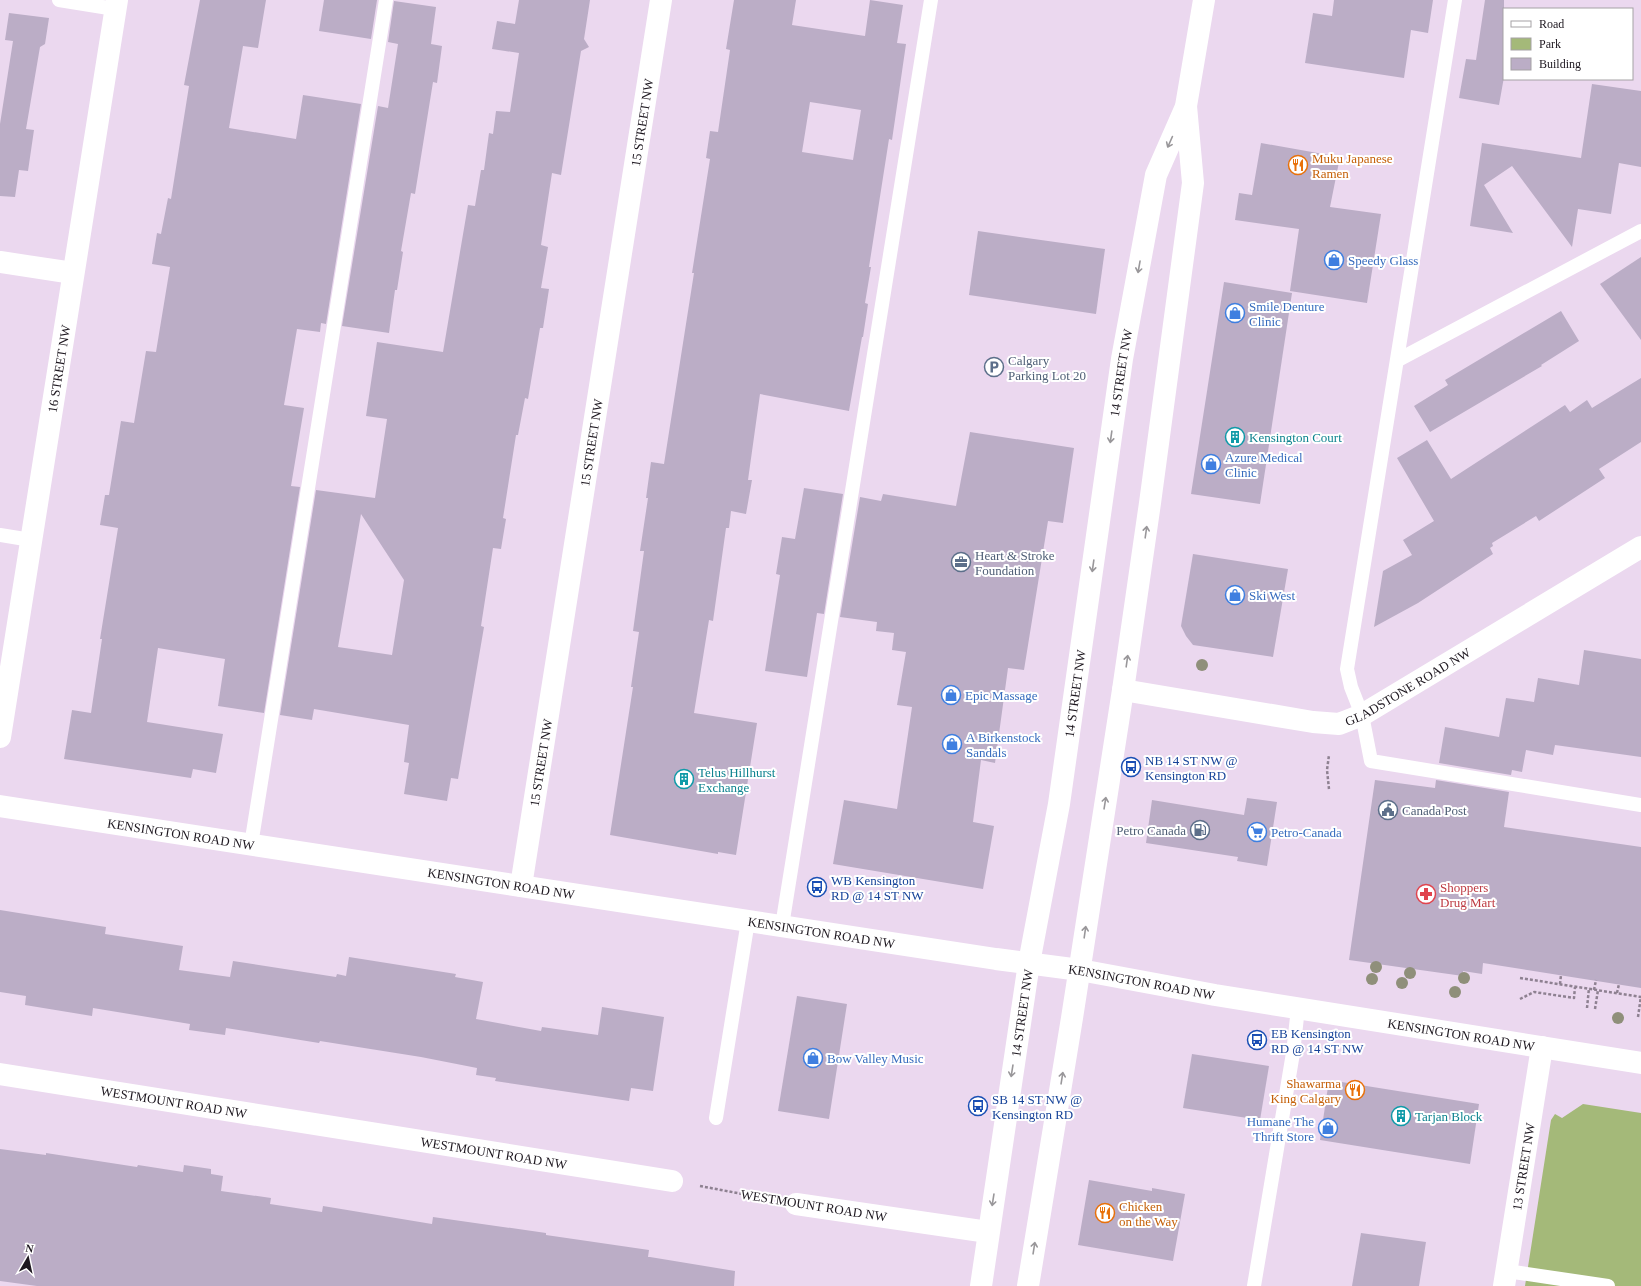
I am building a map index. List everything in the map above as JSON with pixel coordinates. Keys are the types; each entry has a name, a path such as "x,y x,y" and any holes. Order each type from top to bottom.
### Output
{"street":[{"name":"15 STREET NW","path":"521,886 661,0"},
{"name":"14 STREET NW","path":"980,1286 1029,963 1059,804 1122,359 1156,175 1186,106 1204,0"},
{"name":"16 STREET NW","path":"0,737 116,4"},
{"name":"14 STREET NW","path":"1028,1286 1080,970 1150,503 1192,183 1186,106"},
{"path":"0,262 74,273"},
{"name":"GLADSTONE ROAD NW","path":"1123,690 1313,722 1339,724 1362,715 1636,554"},
{"name":"KENSINGTON ROAD NW","path":"0,806 748,921 1080,970 1215,995 1641,1063"},
{"name":"13 STREET NW","path":"1506,1278 1542,1047"},
{"name":"WESTMOUNT ROAD NW","path":"0,1074 672,1181"},
{"name":"WESTMOUNT ROAD NW","path":"796,1204 988,1232"}],"lane":[{"path":"59,0 116,4"},
{"path":"251,845 386,0"},
{"path":"782,926 931,0"},
{"path":"1455,0 1348,669 1351,687 1362,715 1371,761 1641,805"},
{"path":"1398,360 1641,231"},
{"path":"0,535 31,540"},
{"path":"716,1118 748,921"},
{"path":"1254,1286 1293,1053 1298,1008"},
{"path":"1506,1278 1608,1286"}],"path":[{"path":"1329,755 1327,770 1329,788"},
{"path":"1560,984 1561,976"},
{"path":"1520,978 1641,996 1638,1017"},
{"path":"1595,1009 1596,980"},
{"path":"1617,993 1619,984"},
{"path":"1520,999 1534,992 1574,998 1575,987"},
{"path":"1587,1008 1589,988"},
{"name":"WESTMOUNT ROAD NW","path":"672,1181 796,1204"}],"green space":[{"path":"1583,1104 1641,1113 1641,1286 1525,1286 1551,1120 1555,1114 1562,1118"}],"building":[{"path":"200,0 266,0 258,48 243,46 229,128 296,139 303,95 361,104 326,324 321,323 320,332 297,329 284,405 304,408 291,486 300,487 264,713 218,706 225,659 158,648 147,722 223,734 216,773 193,769 191,778 64,759 72,710 91,713 102,639 100,639 118,528 100,525 105,495 109,495 121,421 134,423 146,351 156,352 170,267 152,264 157,233 161,234 168,198 171,199 189,86 184,85"},
{"path":"324,0 377,0 371,39 319,31"},
{"path":"519,0 590,0 584,39 589,47 581,51 561,175 552,173 541,245 548,247 541,288 549,289 543,328 540,328 528,399 525,398 518,435 516,435 503,518 506,519 501,549 493,548 481,626 484,627 458,779 451,778 447,801 404,794 409,763 404,762 409,725 314,709 312,720 280,715 316,490 375,498 387,419 366,416 377,342 443,352 468,205 475,206 481,170 484,170 489,133 493,134 496,111 510,112 519,53 492,49 497,21 515,24","holes":["361,514 404,580 392,655 338,647"]},
{"path":"734,0 796,0 792,25 865,36 870,0 903,5 897,43 906,44 892,140 889,139 869,267 871,267 865,303 868,304 863,337 849,411 760,394 748,480 752,480 746,514 731,511 729,528 726,528 713,621 709,620 694,713 757,723 736,855 718,852 718,854 610,835 633,687 631,687 639,632 633,631 644,551 640,551 648,498 646,498 651,462 664,464 710,159 706,158 710,131 718,132 730,50 726,49","holes":["810,102 861,110 853,160 802,152"]},
{"path":"1334,0 1433,0 1428,33 1411,30 1404,78 1305,63 1313,13 1332,16"},
{"path":"1485,0 1504,0 1503,80 1499,105 1459,98 1466,59 1476,60"},
{"path":"394,1 436,7 431,44 442,46 437,83 433,82 415,194 411,193 401,251 403,252 397,290 395,290 389,333 342,326 378,106 388,108 398,44 388,42"},
{"path":"9,13 49,18 45,44 40,47 26,129 34,130 28,171 19,170 15,197 0,196 0,124 13,41 5,40"},
{"path":"1592,84 1641,91 1641,167 1619,163 1611,214 1578,209 1572,247 1512,166 1484,185 1513,233 1470,226 1482,143 1581,158"},
{"name":"Speedy Glass","path":"1261,143 1340,157 1330,207 1381,214 1367,303 1290,291 1299,229 1235,220 1239,193 1252,195"},
{"path":"978,231 1105,249 1096,314 969,295"},
{"path":"1641,257 1641,340 1600,284"},
{"name":"Kensington Court","path":"1224,282 1292,293 1260,504 1191,494"},
{"path":"1561,311 1579,341 1541,365 1542,366 1430,432 1414,406 1448,385 1445,380"},
{"path":"1641,378 1641,442 1599,469 1605,478 1539,521 1536,516 1492,543 1493,546 1490,548 1493,554 1418,603 1374,627 1383,571 1412,555 1403,540 1434,521 1397,458 1427,440 1451,479 1565,405 1570,412 1587,400 1592,408"},
{"path":"970,432 1074,448 1063,523 1048,521 1024,670 1008,668 995,763 981,760 973,822 994,826 983,889 833,864 844,800 897,809 912,707 897,705 906,652 892,650 894,633 876,631 877,622 840,617 860,497 881,501 883,494 956,506"},
{"path":"804,488 843,494 824,614 817,613 807,677 765,671 780,575 776,574 782,537 795,539"},
{"name":"Ski West","path":"1193,554 1288,569 1273,657 1193,645 1186,636 1181,626"},
{"path":"1584,650 1641,659 1641,757 1555,745 1553,755 1526,750 1522,772 1512,770 1511,775 1439,763 1445,727 1499,737 1506,698 1534,702 1538,678 1579,685"},
{"path":"1375,780 1435,788 1436,780 1509,792 1504,827 1641,847 1641,988 1483,963 1482,974 1463,971 1463,976 1349,960"},
{"path":"1247,798 1277,802 1267,866 1237,861 1238,857 1146,843 1152,800 1244,815"},
{"path":"0,910 106,927 105,934 183,946 179,970 230,977 233,961 336,977 337,974 346,976 349,957 456,974 455,977 483,982 476,1019 541,1031 542,1027 598,1035 602,1007 664,1017 653,1091 631,1088 629,1101 495,1081 496,1078 476,1075 477,1068 421,1057 226,1028 225,1035 189,1030 190,1024 93,1008 92,1016 25,1005 26,996 0,992"},
{"name":"Bow Valley Music","path":"797,996 847,1004 829,1119 778,1111"},
{"path":"1192,1054 1269,1066 1260,1120 1183,1108"},
{"name":"Tarjan Block","path":"1329,1080 1479,1104 1470,1164 1320,1140"},
{"path":"0,1149 46,1155 46,1153 137,1167 138,1165 183,1172 184,1165 211,1169 211,1174 223,1176 221,1191 271,1198 270,1204 322,1212 323,1206 432,1224 433,1217 546,1233 546,1235 649,1250 648,1257 735,1271 734,1286 37,1286 0,1281"},
{"path":"1089,1180 1152,1191 1152,1188 1185,1194 1173,1261 1078,1245"},
{"path":"1361,1233 1426,1242 1419,1286 1352,1286"}],"place":[{"name":"Muku Japanese Ramen","path":"1298,165"},
{"name":"Speedy Glass","path":"1334,260"},
{"name":"Smile Denture Clinic","path":"1235,313"},
{"name":"Calgary Parking Lot 20","path":"994,367"},
{"name":"Kensington Court","path":"1235,437"},
{"name":"Azure Medical Clinic","path":"1211,464"},
{"name":"Heart & Stroke Foundation","path":"961,562"},
{"name":"Ski West","path":"1235,595"},
{"name":"Epic Massage","path":"951,695"},
{"name":"A Birkenstock Sandals","path":"952,744"},
{"name":"NB 14 ST NW @ Kensington RD","path":"1131,767"},
{"name":"Telus Hillhurst Exchange","path":"684,779"},
{"name":"Canada Post","path":"1388,810"},
{"name":"Petro Canada","path":"1200,830"},
{"name":"Petro-Canada","path":"1257,832"},
{"name":"WB Kensington RD @ 14 ST NW","path":"817,887"},
{"name":"Shoppers Drug Mart","path":"1426,894"},
{"name":"EB Kensington RD @ 14 ST NW","path":"1257,1040"},
{"name":"Bow Valley Music","path":"813,1058"},
{"name":"Shawarma King Calgary","path":"1355,1090"},
{"name":"SB 14 ST NW @ Kensington RD","path":"978,1106"},
{"name":"Tarjan Block","path":"1401,1116"},
{"name":"Humane The Thrift Store","path":"1328,1128"},
{"name":"Chicken on the Way","path":"1105,1213"}]}
